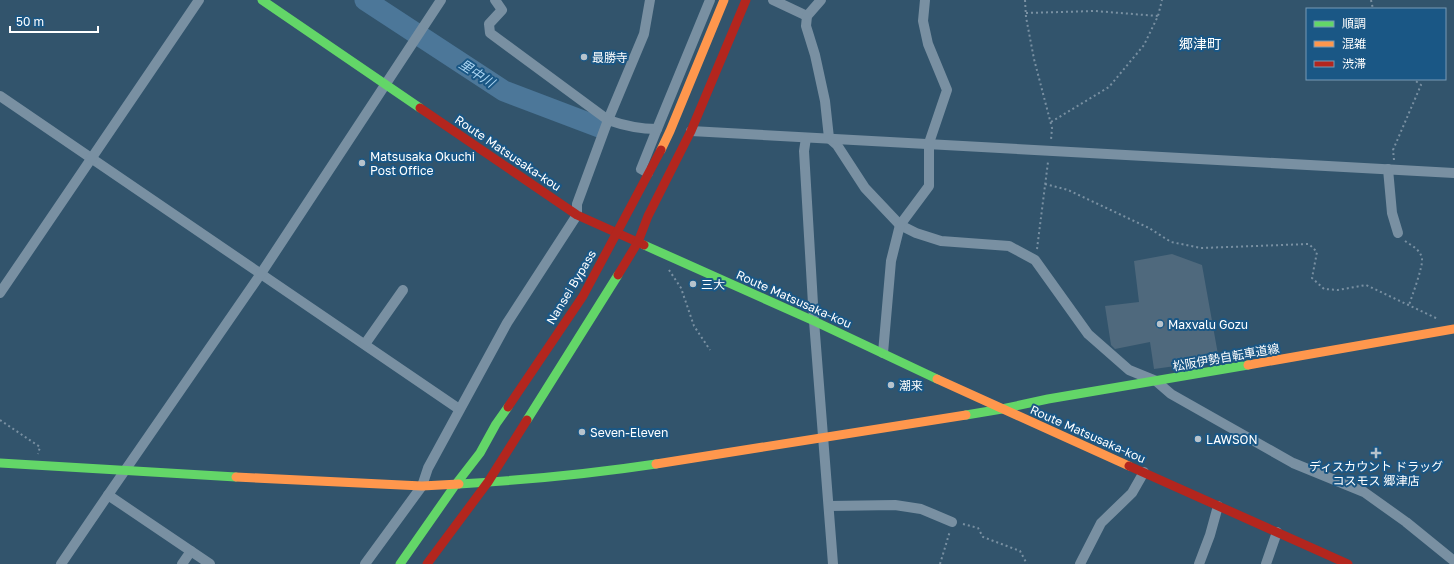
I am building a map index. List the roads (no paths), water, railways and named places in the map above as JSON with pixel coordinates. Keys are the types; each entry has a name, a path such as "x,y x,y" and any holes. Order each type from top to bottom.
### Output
{"main road":[{"name":"Route Matsusaka-kou","path":"262,0 577,215 814,321 1002,409 1348,564"},
{"name":"Nansei Bypass","path":"400,564 456,484 480,453 496,424 583,296 670,131 724,0"},
{"path":"427,564 488,482 638,242 648,216 691,131 746,0"},
{"name":"松阪伊勢自転車道線","path":"0,463 124,471 422,486 535,479 604,472 1002,409 1048,399 1454,329"}],"street":[{"path":"0,293 199,0"},
{"path":"61,564 260,274 441,0"},
{"path":"495,0 502,10 489,24 490,33 608,120 645,129 657,129"},
{"path":"365,564 422,486 428,468 507,323 577,215 577,204 608,120 644,34 650,0"},
{"path":"649,173 641,169 710,0"},
{"path":"774,0 808,16"},
{"path":"821,0 808,16 806,26 815,54 825,101 829,138 837,145 865,188 900,225 916,233 941,240 1009,246 1035,260 1088,334 1128,370 1156,381 1171,394 1293,463 1364,492 1406,522 1454,560"},
{"path":"883,353 891,261 900,225 929,186 929,144 947,90 928,44 923,21 925,0"},
{"path":"0,96 459,409"},
{"path":"691,131 1454,173"},
{"path":"806,138 804,151 814,321 833,564"},
{"path":"1391,170 1392,213 1398,233"},
{"path":"365,344 403,290"},
{"path":"1080,564 1102,523 1132,493 1144,472"},
{"path":"108,495 210,564"},
{"path":"829,506 895,505 921,508 952,522"},
{"path":"1199,564 1210,535 1218,506"},
{"path":"1266,564 1277,532"},
{"path":"182,564 191,551"}],"waterway":[{"name":"里中川","path":"365,0 504,91 599,127"}],"place":[{"name":"最勝寺","path":"584,57"},
{"name":"Matsusaka Okuchi Post Office","path":"362,163"},
{"name":"三大","path":"693,284"},
{"name":"Maxvalu Gozu","path":"1160,324"},
{"name":"潮来","path":"891,385"},
{"name":"Seven-Eleven","path":"582,432"},
{"name":"LAWSON","path":"1198,439"},
{"name":"ディスカウント ドラッグ コスモス 郷津店","path":"1376,453"}],"district":[{"name":"郷津町","path":"1200,43"}]}
